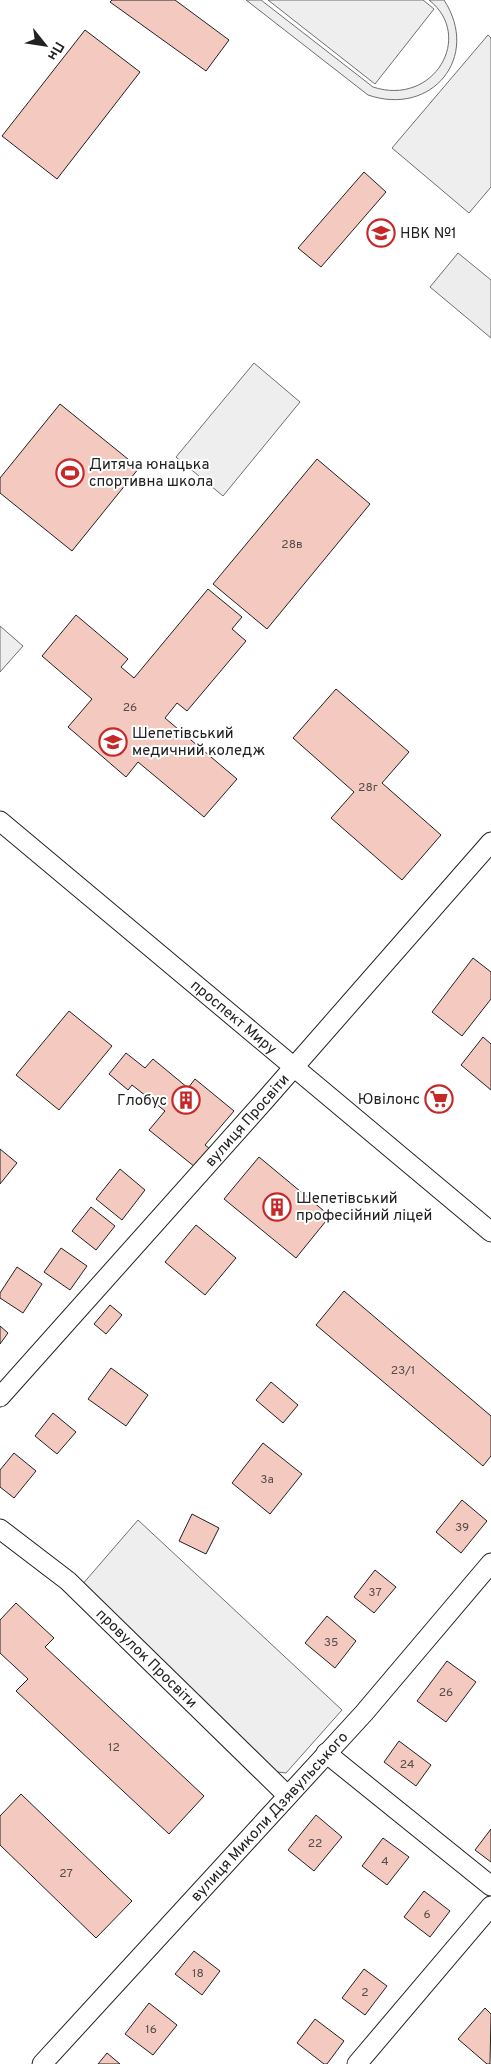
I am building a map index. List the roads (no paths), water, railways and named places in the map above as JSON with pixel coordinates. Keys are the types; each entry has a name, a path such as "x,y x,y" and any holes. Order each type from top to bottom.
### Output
{"street":[{"name":"проспект Миру","path":"0,822 491,1232"},
{"name":"вулиця Просвіти","path":"0,1397 294,1068 491,842"},
{"name":"провулок Просвіти","path":"0,1529 68,1581 287,1796"},
{"name":"вулиця Миколи Дзявульського","path":"42,2064 364,1713 491,1563"},
{"path":"326,1754 491,1886"},
{"path":"357,2064 491,1906"}],"place":[{"name":"НВК №1","path":"381,233"},
{"name":"Дитяча юнацька спортивна школа","path":"70,473"},
{"name":"Шепетівський медичний коледж","path":"113,742"},
{"name":"Ювілонс","path":"439,1099"},
{"name":"Глобус","path":"186,1100"},
{"name":"Шепетівський професійний ліцей","path":"277,1207"}]}
